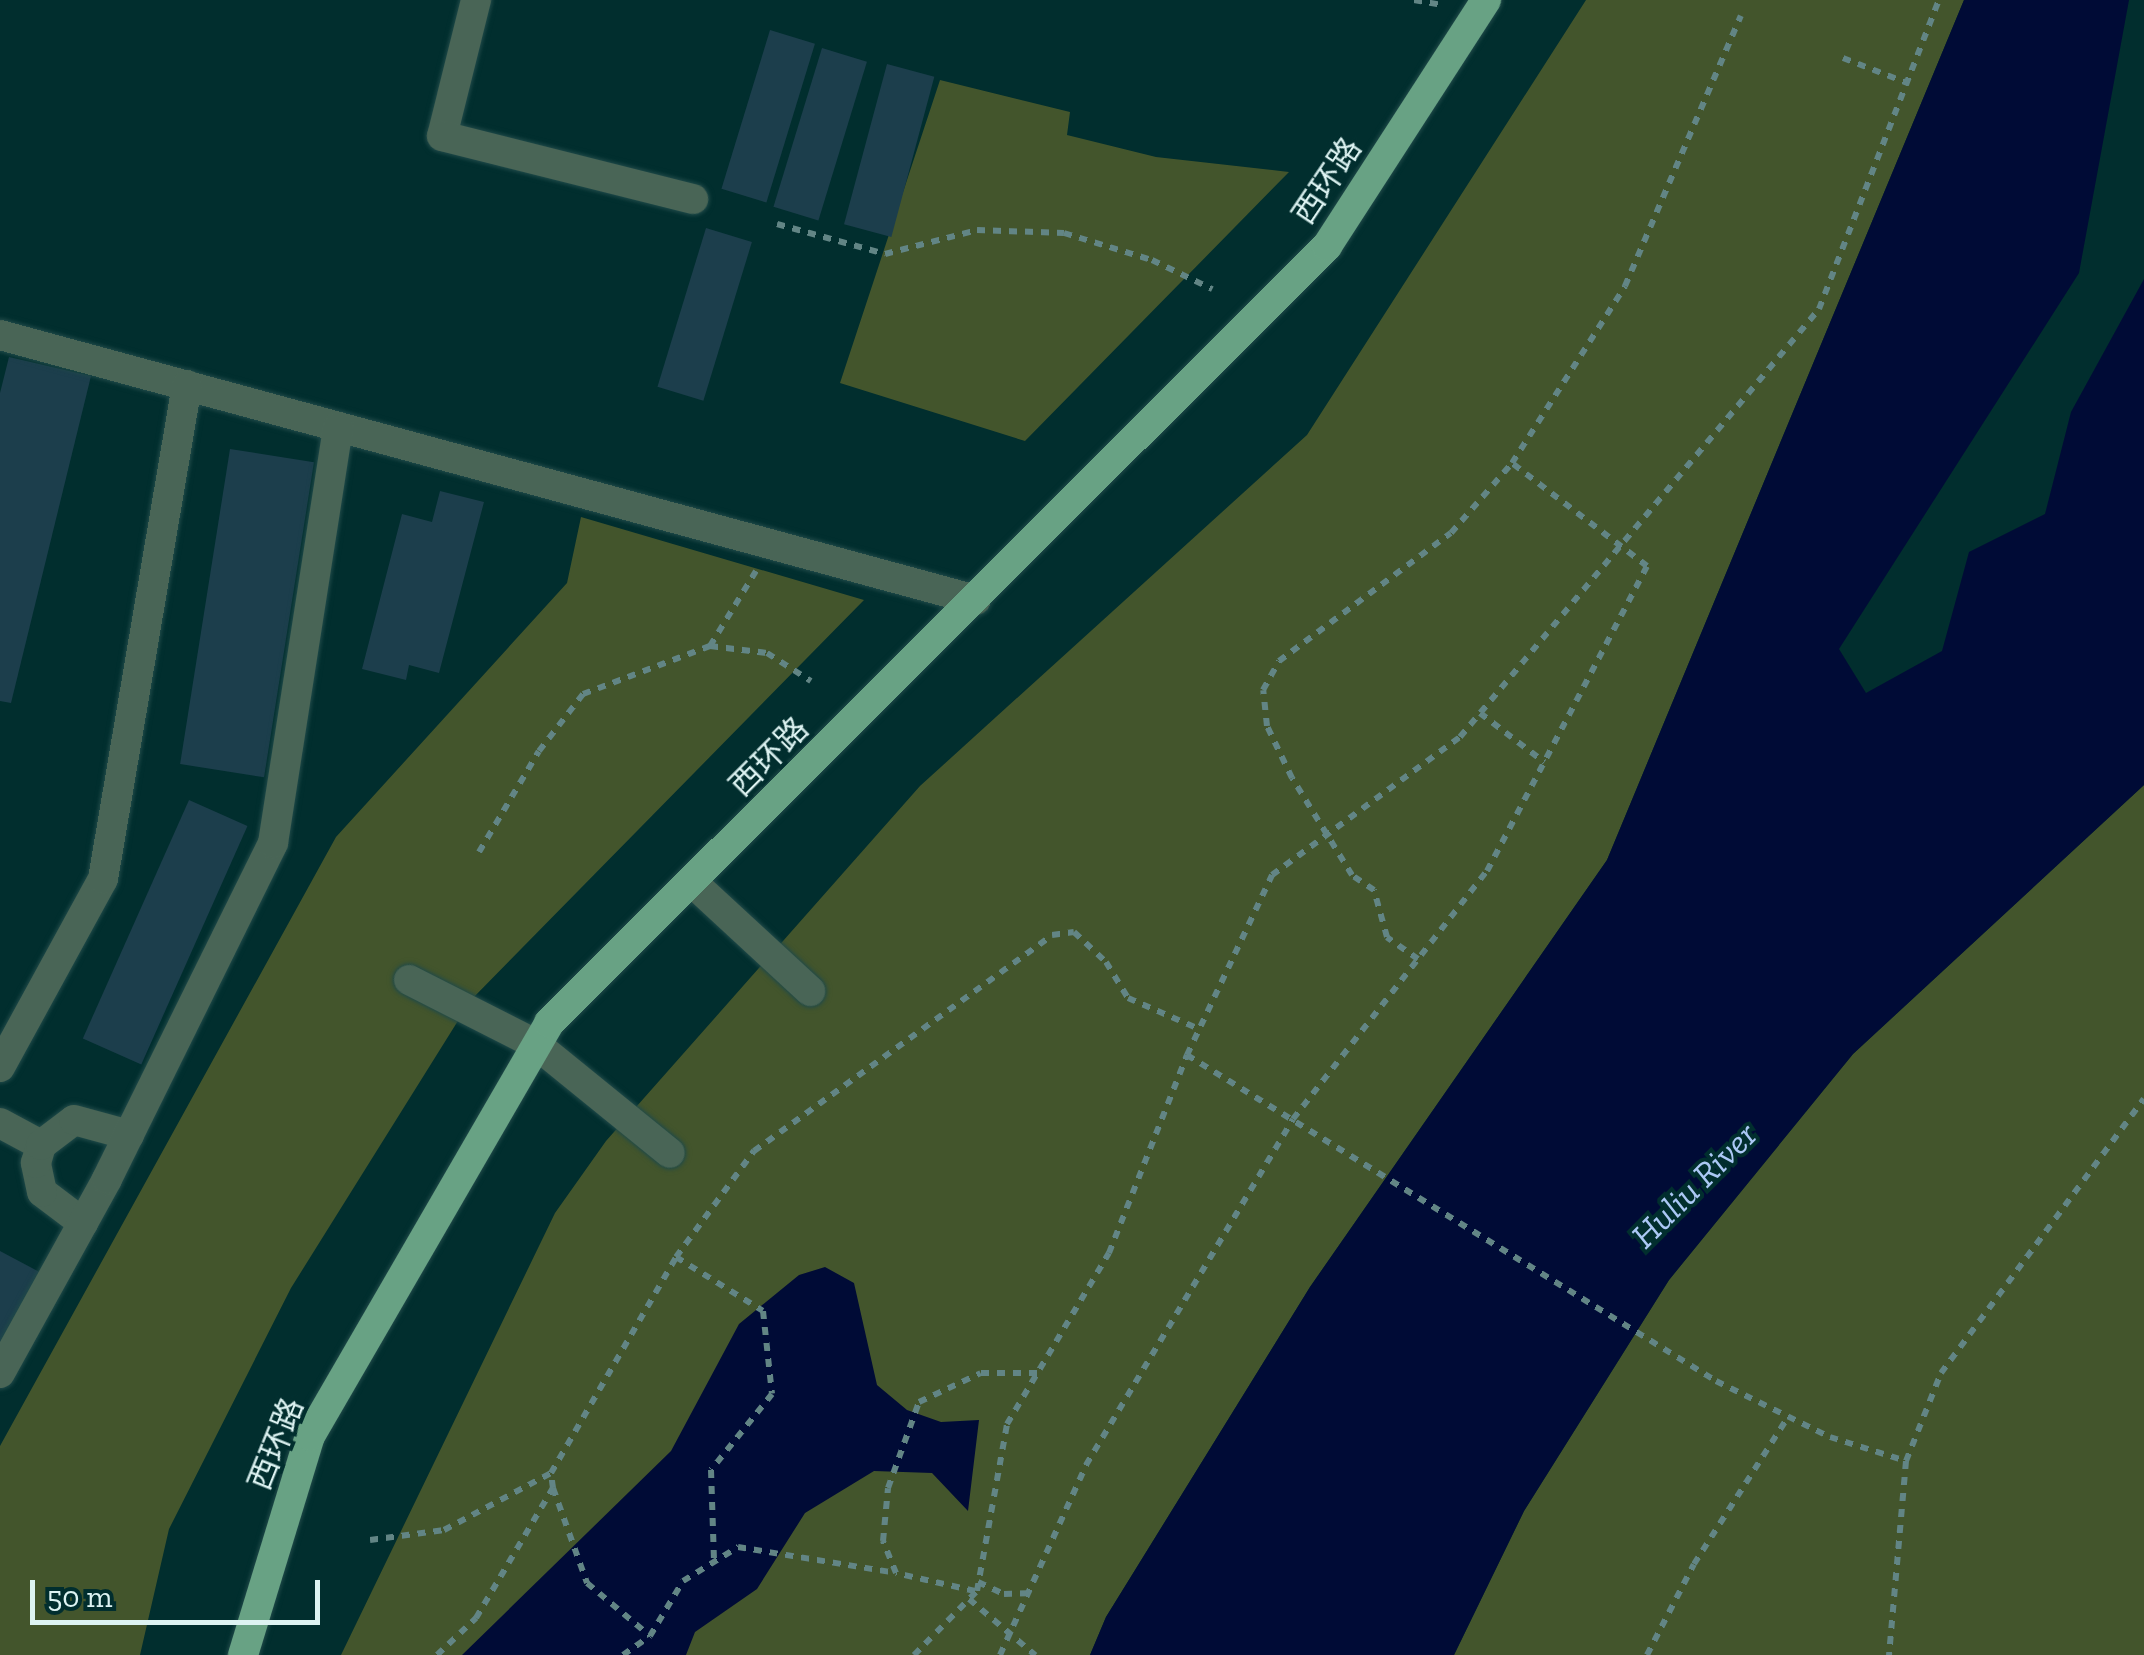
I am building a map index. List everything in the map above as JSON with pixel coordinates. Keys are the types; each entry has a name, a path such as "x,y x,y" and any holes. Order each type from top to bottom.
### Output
{"main road":[{"name":"西环路","path":"242,1655 310,1436 549,1023 1327,246 1486,0"}],"street":[{"path":"476,0 442,136 693,199"},
{"path":"0,335 976,600"},
{"path":"0,1067 103,879 187,385"},
{"path":"0,1372 129,1136 272,844 338,427"},
{"path":"692,882 810,990"},
{"path":"410,980 536,1044 670,1153"},
{"path":"83,1223 42,1192 36,1163 41,1145 74,1120 129,1136"},
{"path":"0,1123 41,1145"}],"path":[{"path":"914,1655 976,1591 1007,1424 1110,1253 1187,1055 1272,875 1460,737 1818,309 1939,0"},
{"path":"1418,959 1387,937 1374,890 1352,875 1267,726 1264,690 1278,661 1451,533 1512,463 1626,286 1741,16"},
{"path":"1843,58 1907,83"},
{"path":"777,224 885,254 977,230 1064,233 1152,260 1212,289"},
{"path":"1000,1655 1086,1465 1294,1119 1487,871 1647,566 1512,463"},
{"path":"710,646 747,593 766,543"},
{"path":"479,852 539,751 584,694 710,646 767,653 811,681"},
{"path":"1480,712 1544,762"},
{"path":"370,1540 444,1530 550,1474 676,1257 754,1151 1052,935 1074,932 1106,962 1128,998 1199,1029"},
{"path":"1187,1055 1360,1157 1716,1381 1788,1416 1906,1462"},
{"path":"1889,1655 1906,1462 1942,1373 2144,1099"},
{"path":"676,1257 763,1311 772,1394 710,1470 714,1562"},
{"path":"896,1573 883,1541 888,1488 920,1402 981,1373 1038,1373"},
{"path":"1647,1655 1694,1564 1788,1416"},
{"path":"550,1474 587,1584 650,1636"},
{"path":"438,1655 476,1618 553,1488"},
{"path":"623,1655 650,1636 683,1581 738,1547 896,1573 976,1591"},
{"path":"978,1582 1004,1594 1028,1592"},
{"path":"969,1599 1035,1655"}],"green space":[{"path":"1586,0 1964,0 1607,860 1310,1287 1106,1617 1090,1655 341,1655 555,1213 606,1141 920,786 1307,435"},
{"path":"940,80 1070,112 1067,135 1156,157 1289,172 1025,441 840,383"},
{"path":"581,517 864,600 471,1000 291,1288 169,1529 140,1655 0,1655 0,1446 336,837 567,583"},
{"path":"2144,785 2144,1655 1454,1655 1524,1511 1669,1280 1853,1054"}],"water":[{"name":"Huliu River","path":"1964,0 2129,0 2079,273 1839,649 1866,693 1942,651 1969,552 2045,514 2071,412 2144,279 2144,785 1853,1054 1669,1280 1524,1511 1454,1655 1090,1655 1106,1617 1310,1287 1607,860"},
{"path":"825,1267 854,1283 877,1385 907,1410 941,1422 979,1420 968,1511 932,1473 874,1471 805,1513 757,1589 695,1632 686,1655 462,1655 671,1451 739,1324 799,1275"}],"building":[{"path":"770,30 815,44 766,202 721,189"},
{"path":"822,48 867,62 818,220 773,207"},
{"path":"887,64 934,77 891,237 844,224"},
{"path":"706,228 752,242 703,401 657,387"},
{"path":"9,357 91,376 11,703 0,701 0,393"},
{"path":"230,449 314,462 264,777 180,764"},
{"path":"440,491 484,502 439,673 409,665 406,680 362,669 402,514 432,522"},
{"path":"189,800 247,826 141,1064 83,1038"},
{"path":"0,1251 47,1276 0,1362"}]}
